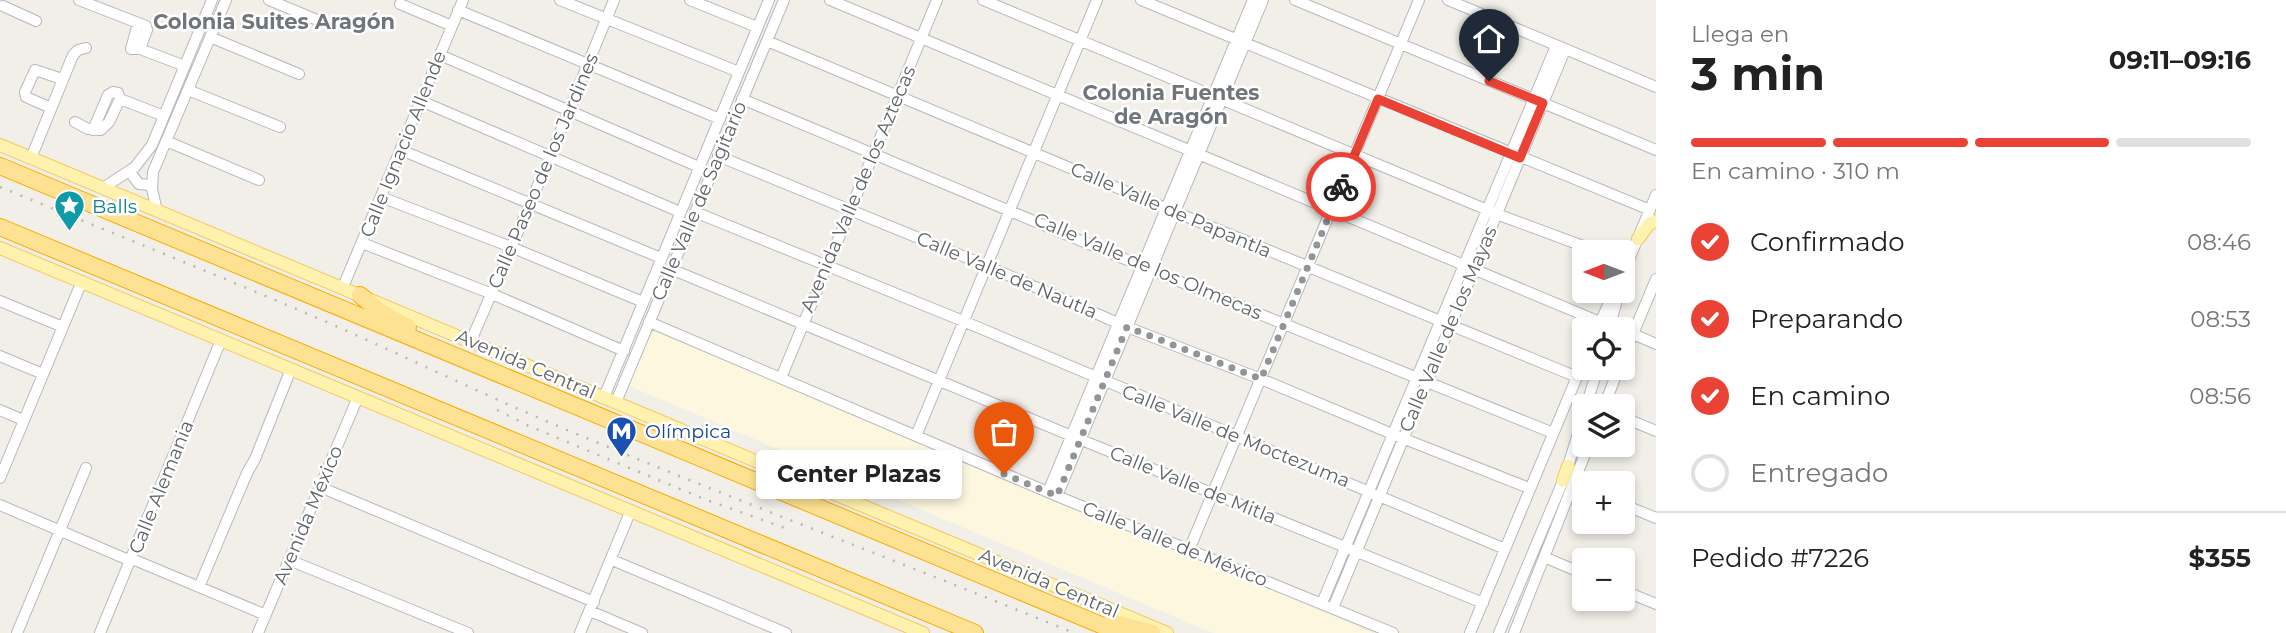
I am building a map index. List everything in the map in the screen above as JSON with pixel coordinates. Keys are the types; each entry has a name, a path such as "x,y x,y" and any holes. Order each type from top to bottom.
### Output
{"highway":[{"name":"Avenida Central","path":"0,166 1120,633"},
{"path":"0,228 975,633"},
{"path":"360,295 383,313 448,353"},
{"path":"1062,609 1152,633"}],"main road":[{"name":"Avenida Central","path":"0,145 1167,633"},
{"path":"1639,239 1653,215"},
{"path":"0,248 631,510 915,632"},
{"path":"1568,466 1572,481"}],"street":[{"path":"79,0 138,23 130,48 136,51 140,49 185,66"},
{"path":"103,188 129,171 148,152 212,0"},
{"path":"158,211 151,185 153,172 226,0"},
{"path":"269,0 322,22"},
{"path":"560,0 739,72"},
{"name":"Calle Paseo de los Jardines","path":"471,341 614,0"},
{"path":"690,0 757,27"},
{"name":"Calle Valle de Sagitario","path":"610,399 624,351 643,302 769,0"},
{"name":"Calle Valle de Sagitario","path":"610,399 649,322 784,0"},
{"path":"830,0 1469,267 1580,317"},
{"name":"Avenida Valle de los Aztecas","path":"780,378 937,0"},
{"path":"983,0 1492,212 1572,242"},
{"path":"916,436 1097,0"},
{"path":"1140,0 1653,215 1656,195"},
{"path":"1053,494 1218,97 1253,0"},
{"path":"1240,41 1262,0"},
{"path":"1295,0 1656,150"},
{"path":"1189,550 1419,0"},
{"path":"1448,0 1656,87"},
{"path":"400,4 452,26"},
{"path":"3,5 36,21"},
{"path":"461,5 588,65 720,119"},
{"name":"Calle Ignacio Allende","path":"343,288 461,5"},
{"path":"210,37 299,74"},
{"name":"Calle Valle de Papantla","path":"767,41 1171,211 1572,375"},
{"path":"32,158 73,55 86,48"},
{"name":"Calle Valle de los Mayas","path":"1328,606 1561,48"},
{"path":"440,55 699,167"},
{"path":"51,108 24,95 35,70 62,79"},
{"path":"188,90 280,127"},
{"path":"75,122 93,130 108,94 114,91 120,99 164,117"},
{"name":"Calle Valle de los Olmecas","path":"742,99 1553,433"},
{"path":"421,101 680,212"},
{"path":"166,141 259,180"},
{"path":"401,150 661,258"},
{"name":"Calle Valle de Nautla","path":"718,156 1123,325 1529,488"},
{"path":"129,171 139,184 151,185"},
{"path":"381,197 512,247 643,302"},
{"name":"Calle Valle de Moctezuma","path":"695,212 963,321 1505,549"},
{"path":"1635,248 1639,239"},
{"path":"362,243 492,294 624,351"},
{"name":"Calle Valle de Mitla","path":"671,269 1483,603"},
{"path":"0,478 2,464 82,281"},
{"path":"1635,329 1655,284"},
{"path":"0,301 63,327"},
{"name":"Calle Valle de México","path":"649,322 1053,494 1393,633"},
{"path":"1635,335 1656,344"},
{"name":"Calle Alemania","path":"100,633 221,340"},
{"path":"0,356 43,374"},
{"path":"199,587 291,369"},
{"path":"1470,633 1576,380"},
{"name":"Avenida México","path":"260,633 358,397"},
{"path":"0,410 23,420"},
{"path":"1635,422 1656,431"},
{"path":"1568,466 1572,453"},
{"path":"1568,466 1573,457"},
{"path":"17,633 86,468"},
{"path":"320,487 592,606 642,633"},
{"path":"1515,633 1572,487"},
{"path":"1499,633 1572,487"},
{"path":"0,505 266,615"},
{"path":"1635,509 1656,518"},
{"path":"580,633 631,510"},
{"path":"1544,557 1572,569"},
{"path":"612,559 786,633"},
{"path":"289,560 468,633"},
{"path":"1635,595 1656,604"}],"shaded area":[{"path":"650,327 1373,633 1213,633 627,385"}],"railway":[{"path":"0,187 288,306 618,451 1074,633"},
{"path":"497,410 704,499 785,528"}],"way so far":[{"path":"1004,474 1057,496 1127,327 1261,379 1341,187"}],"place":[{"name":"Balls","path":"69,233"},
{"name":"Olímpica","path":"622,458"},
{"name":"Center Plazas","path":"1004,474"}],"district":[{"name":"Colonia Suites Aragón","path":"274,21"},
{"name":"Colonia Fuentes de Aragón","path":"1171,104"}],"route":[{"path":"1341,187 1378,99 1520,158 1543,103 1489,81"}]}
